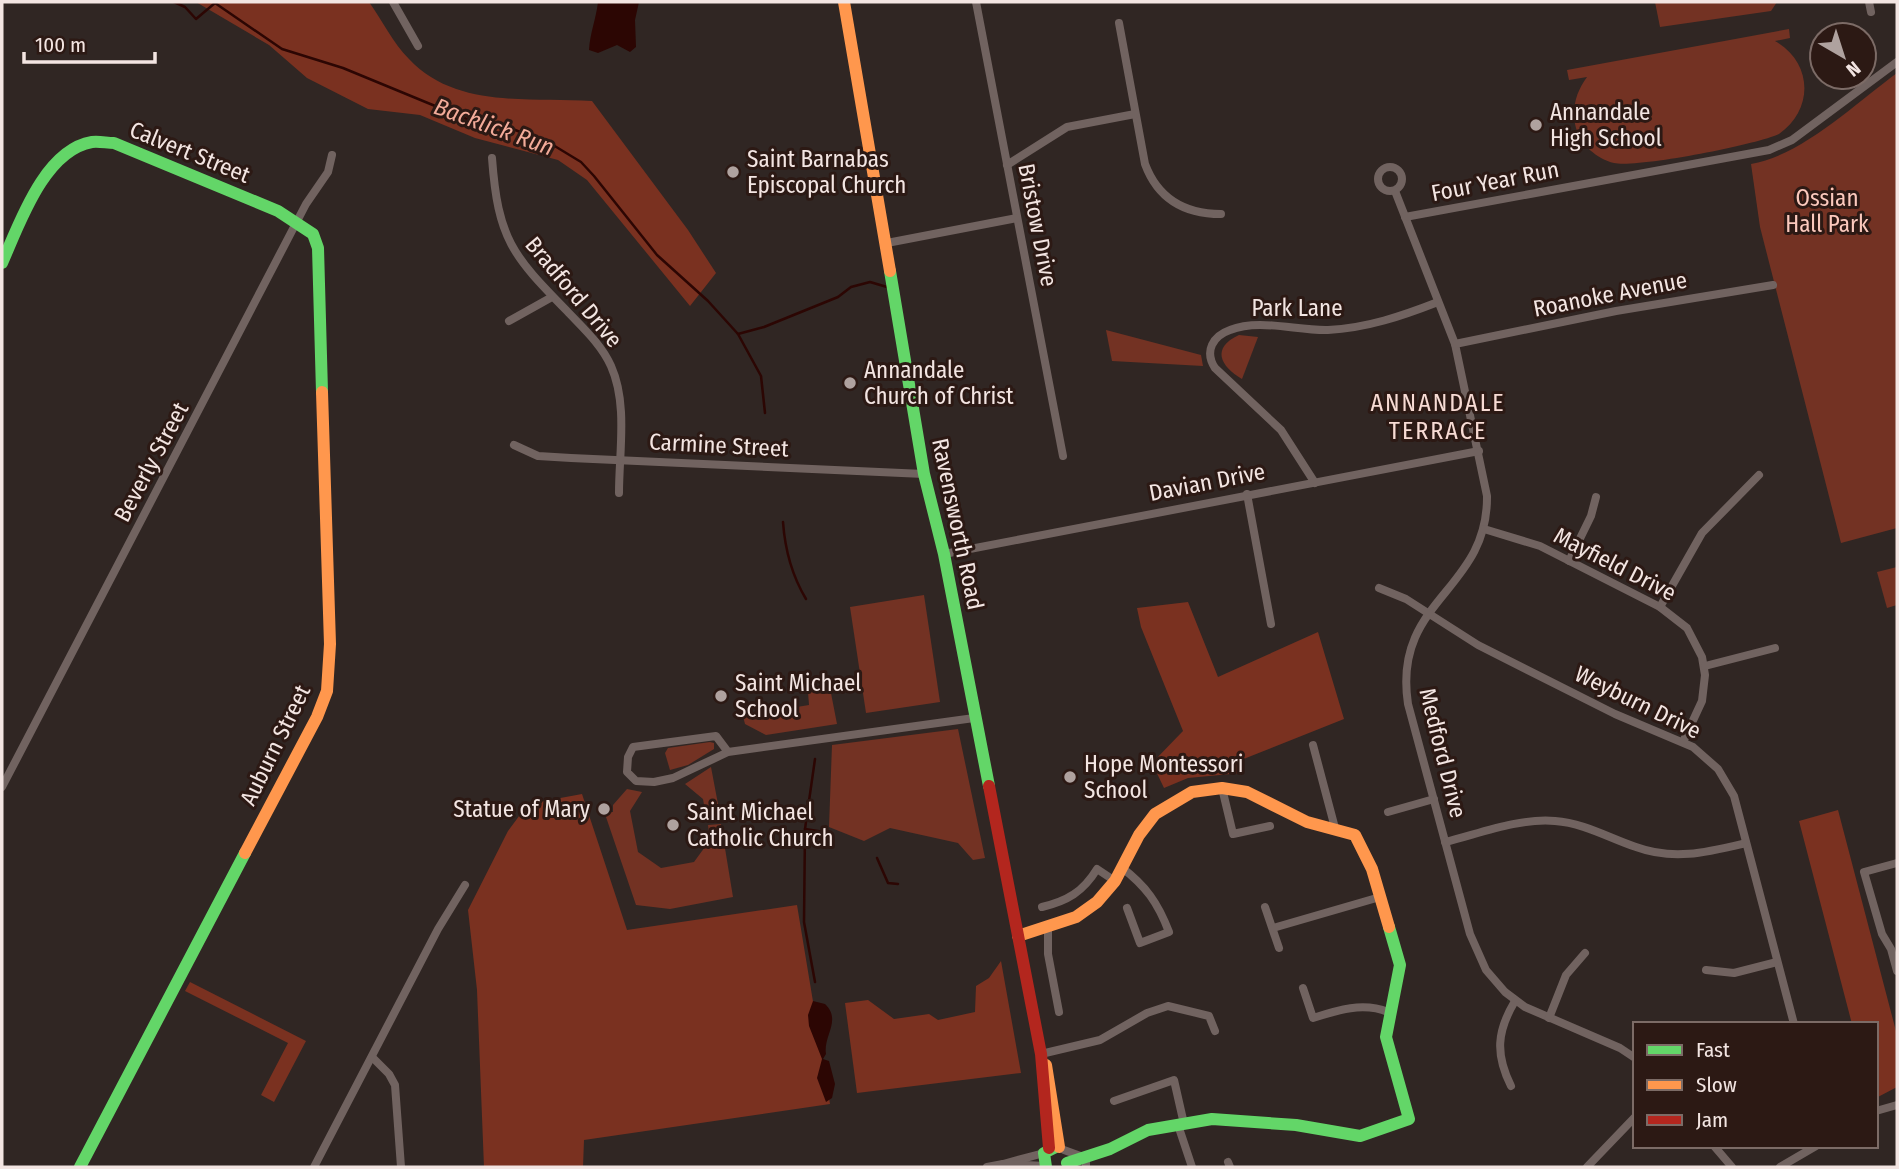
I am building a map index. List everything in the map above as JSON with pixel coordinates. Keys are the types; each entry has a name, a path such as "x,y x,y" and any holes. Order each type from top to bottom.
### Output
{"street":[{"path":"393,2 418,46"},
{"name":"Ravensworth Road","path":"844,2 887,243 923,474 944,554 1041,1054 1051,1083 1057,1160"},
{"name":"Bristow Drive","path":"976,2 1063,456"},
{"path":"1869,2 1871,12"},
{"path":"1119,23 1145,164 1162,193 1192,212 1221,214"},
{"name":"Four Year Run","path":"1405,218 1769,150 1800,135 1897,62"},
{"path":"1007,165 1068,127 1135,114"},
{"name":"Calvert Street","path":"2,263 50,171 74,146 93,140 126,148 298,222"},
{"name":"Beverly Street","path":"2,787 298,222 328,172 332,155"},
{"name":"Bradford Drive","path":"492,158 495,201 504,234 521,264 593,338 611,366 621,411 619,493"},
{"name":"Medford Drive","path":"1395,191 1455,344 1487,496 1484,529 1468,565 1426,614 1411,643 1406,689 1445,842 1479,957 1495,982 1515,1001 1620,1048 1633,1057"},
{"path":"887,243 1017,218"},
{"name":"Auburn Street","path":"80,1167 317,717 327,691 330,644 318,248 313,234 298,222"},
{"name":"Roanoke Avenue","path":"1455,344 1616,311 1773,285"},
{"path":"509,321 552,296"},
{"name":"Park Lane","path":"1315,483 1281,430 1214,368 1210,356 1213,342 1223,333 1244,326 1326,330 1367,326 1438,302"},
{"name":"Carmine Street","path":"514,445 538,456 923,474"},
{"name":"Davian Drive","path":"944,554 1479,451"},
{"path":"1660,607 1702,533 1759,475"},
{"path":"1247,494 1271,624"},
{"path":"1569,561 1591,516 1596,497"},
{"name":"Mayfield Drive","path":"1484,529 1525,540 1660,607 1687,628 1705,666"},
{"name":"Weyburn Drive","path":"1379,588 1406,599 1478,645 1602,708 1683,742 1709,759 1726,781 1746,843 1793,1022"},
{"path":"1683,742 1702,701 1705,666 1775,648"},
{"path":"728,752 716,736 633,747 628,757 627,772 636,781 663,781 728,752 974,718"},
{"path":"1313,745 1335,828"},
{"path":"988,1167 1057,1160 1086,1162 1148,1130 1212,1119 1260,1121 1360,1136 1409,1119 1386,1037 1388,1012 1397,989 1399,965 1367,855 1354,835 1307,822 1247,792 1222,788 1192,792 1170,802 1144,826 1115,881 1086,911 1048,928 1018,936"},
{"path":"1222,788 1233,834 1270,826"},
{"path":"1388,812 1434,799"},
{"path":"1445,842 1520,823 1552,821 1594,830 1659,854 1693,855 1746,843"},
{"path":"1897,863 1864,872 1882,934 1891,949 1897,971"},
{"path":"1121,867 1148,889 1160,907 1169,932 1140,943 1127,908"},
{"path":"1042,907 1062,902 1078,893 1097,869 1115,881"},
{"path":"314,1167 438,929 465,885"},
{"path":"1273,928 1380,897"},
{"path":"1265,907 1279,947"},
{"path":"1048,928 1048,954 1059,1012"},
{"path":"1549,1018 1566,975 1585,953"},
{"path":"1706,970 1734,973 1777,962"},
{"path":"1303,988 1312,1018 1345,1009 1374,1007 1388,1012"},
{"path":"1511,1086 1501,1062 1499,1042 1504,1019 1515,1001"},
{"path":"1041,1054 1100,1040 1147,1013 1168,1006 1209,1016 1215,1031"},
{"path":"372,1057 389,1074 395,1085 401,1167"},
{"path":"1114,1101 1174,1080 1192,1167"},
{"path":"1878,1110 1897,1105"},
{"path":"1587,1167 1633,1119"},
{"path":"1716,1148 1732,1167"},
{"path":"1780,1167 1813,1148"}],"green space":[{"path":"1655,2 1777,2 1771,11 1660,27"},
{"path":"1789,29 1790,38 1775,41 1797,61 1804,86 1803,99 1790,124 1779,134 1696,154 1627,164 1602,158 1590,150 1578,134 1574,107 1587,77 1569,80 1567,70"},
{"name":"Ossian Hall Park","path":"1897,73 1897,528 1841,543 1760,227 1751,164 1789,151 1808,140 1874,91 1878,91 1878,88"},
{"path":"1106,330 1201,355 1203,366 1112,361"},
{"path":"1239,335 1258,337 1242,379 1228,368 1222,357 1225,346"},
{"path":"1897,567 1897,605 1887,608 1877,572"},
{"path":"924,595 940,702 866,713 850,607"},
{"path":"830,688 837,724 766,735 745,724 743,716 809,705 808,692"},
{"path":"958,729 985,858 973,860 958,843 890,828 864,841 829,827 832,745"},
{"path":"714,743 714,749 688,765 670,770 665,753 668,748"},
{"path":"711,767 721,820 707,822 703,799 685,784"},
{"path":"627,789 642,792 630,811 638,852 661,868 694,862 710,840 708,825 721,824 733,897 670,909 636,905 606,817 608,812 613,812 613,805"}],"shaded area":[{"path":"196,2 369,2 403,53 428,75 449,86 494,97 592,101 688,230 716,273 690,306 587,180 558,160 475,138 420,115 368,109 307,78 269,45"},
{"path":"598,2 639,2 635,20 636,47 630,52 617,45 598,53 589,50"},
{"path":"1188,602 1218,677 1318,632 1344,719 1241,760 1241,773 1188,778 1164,788 1152,763 1183,731 1141,627 1137,608"},
{"path":"582,794 627,930 797,905 830,1104 584,1140 583,1167 484,1167 477,990 468,910 508,831 528,804"},
{"path":"1838,810 1897,1035 1897,1087 1878,1097 1878,1022 1851,1022 1799,821"},
{"path":"1001,961 1021,1073 857,1093 845,1003 868,1000 894,1019 929,1014 938,1020 975,1012 976,986 989,978"},
{"path":"190,982 306,1041 274,1102 261,1095 288,1043 185,991"},
{"path":"813,1001 825,1004 832,1016 823,1059 829,1061 835,1084 832,1098 826,1102 817,1078 822,1059 809,1026 808,1015"}],"waterway":[{"name":"Backlick Run","path":"174,2 185,7 196,19 215,3 282,49 343,68 474,122 505,126 553,145 581,162 657,255 708,301 738,334 764,327 838,297 851,287 870,282 887,287"},
{"path":"738,334 761,376 765,413"},
{"path":"783,522 790,562 806,599"},
{"path":"815,759 805,829 804,922 815,982"},
{"path":"805,829 824,832"},
{"path":"877,858 888,883 898,884"}],"traffic: fast":[{"path":"2,263 35,191 60,159 75,148 92,142 114,143 278,211 313,234 318,248 322,392"},
{"path":"890,271 924,474 944,554 989,786"},
{"path":"80,1167 245,853"},
{"path":"1067,1163 1110,1149 1148,1130 1212,1119 1296,1125 1360,1136 1409,1119 1386,1037 1400,965 1389,927"},
{"path":"1046,1167 1044,1153 1056,1147"}],"traffic: slow":[{"path":"844,2 890,271"},
{"path":"245,853 317,717 327,691 330,644 322,392"},
{"path":"1018,936 1076,917 1097,902 1115,881 1139,835 1155,814 1192,792 1222,788 1247,792 1307,822 1355,835 1372,869 1389,927"},
{"path":"1046,1065 1059,1147"}],"traffic: jam":[{"path":"989,786 1041,1054 1049,1148"}],"place":[{"name":"Annandale High School","path":"1536,125"},
{"name":"Saint Barnabas Episcopal Church","path":"733,172"},
{"name":"Annandale Church of Christ","path":"850,383"},
{"name":"Saint Michael School","path":"721,696"},
{"name":"Hope Montessori School","path":"1070,777"},
{"name":"Statue of Mary","path":"604,809"},
{"name":"Saint Michael Catholic Church","path":"673,825"}],"district":[{"name":"ANNANDALE TERRACE","path":"1438,417"}]}
